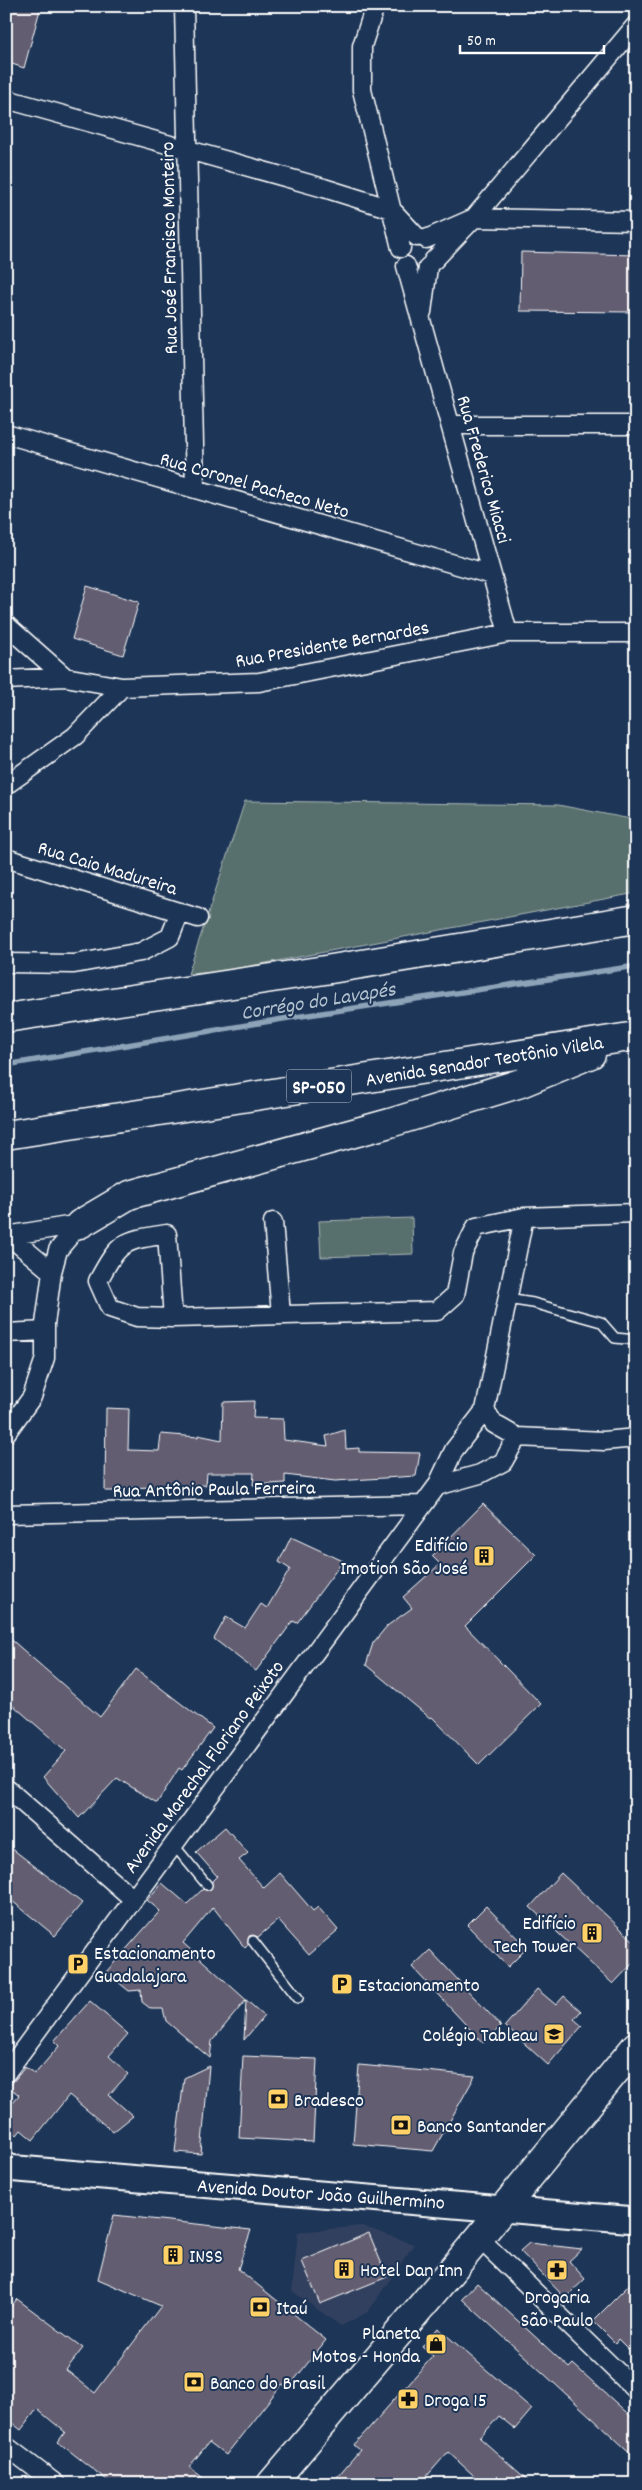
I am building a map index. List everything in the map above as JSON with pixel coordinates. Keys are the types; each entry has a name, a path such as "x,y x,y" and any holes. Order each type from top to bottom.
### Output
{"main road":[{"path":"6,1018 325,970 636,919"},
{"path":"80,1224 129,1195 390,1123 512,1086 634,1036"},
{"name":"Avenida Senador Teotônio Vilela","path":"6,1135 634,1036"},
{"path":"271,2484 479,2238 636,2046"},
{"name":"Avenida Doutor João Guilhermino","path":"6,2168 503,2207 636,2220"}],"street":[{"name":"Rua José Francisco Monteiro","path":"184,6 195,488"},
{"path":"375,6 362,46 362,90 401,248 401,258 406,266 415,270 430,264 474,218 636,25"},
{"path":"6,99 391,209 433,247 430,264"},
{"path":"401,248 407,240 422,238 474,218 636,221"},
{"name":"Rua Frederico Miacci","path":"421,318 430,264"},
{"name":"Rua Frederico Miacci","path":"406,266 508,633"},
{"path":"451,425 636,425"},
{"name":"Rua Coronel Pacheco Neto","path":"6,434 492,575"},
{"path":"6,625 65,677"},
{"name":"Rua Presidente Bernardes","path":"6,680 65,677 122,687 260,682 508,633 636,633"},
{"path":"6,786 75,736 122,687"},
{"name":"Rua Caio Madureira","path":"6,858 198,918"},
{"path":"6,963 74,964 141,952 170,937 180,912"},
{"path":"173,1318 167,1234 130,1240 112,1254 98,1280 110,1308 138,1317 173,1318 437,1311 455,1294 463,1253 476,1227 524,1217 636,1213"},
{"name":"Avenida Marechal Floriano Peixoto","path":"6,2073 132,1898 437,1486 454,1450 485,1410 524,1217"},
{"path":"273,1222 281,1314"},
{"path":"8,1236 80,1224"},
{"path":"6,1434 32,1397 45,1358 45,1331 52,1272 58,1250 80,1224"},
{"path":"8,1236 52,1272"},
{"path":"6,1333 45,1331"},
{"path":"485,1410 494,1424 517,1437 604,1441 636,1438"},
{"path":"437,1486 480,1474 503,1462 517,1437"},
{"name":"Rua Antônio Paula Ferreira","path":"6,1514 422,1505"},
{"path":"6,1788 132,1898"},
{"path":"479,2238 636,2390"},
{"path":"6,2446 56,2484"}],"lane":[{"path":"507,1299 533,1303 601,1322 615,1338 636,1340"},
{"path":"173,1844 207,1885"},
{"path":"252,1941 298,1998"}],"shaded area":[{"path":"362,2226 414,2244 368,2312 341,2326 292,2291 298,2232"}],"green space":[{"path":"245,801 558,805 636,820 636,893 219,972 188,974"},
{"path":"412,1218 413,1254 321,1257 319,1221"}],"building":[{"path":"6,6 41,6 24,68 6,62"},
{"path":"521,252 634,255 635,312 520,311"},
{"path":"87,586 139,602 123,655 72,639"},
{"path":"254,1401 253,1418 283,1419 284,1440 328,1446 326,1436 345,1430 346,1449 359,1448 359,1452 420,1453 416,1476 335,1481 285,1475 285,1483 253,1485 254,1473 207,1473 206,1485 126,1488 126,1491 105,1491 106,1408 129,1409 128,1450 159,1451 161,1434 198,1437 198,1435 222,1440 223,1402"},
{"path":"483,1504 536,1555 465,1626 541,1704 479,1765 432,1717 430,1718 366,1665 373,1643 387,1626 412,1608 403,1597 440,1564 432,1556"},
{"path":"291,1537 343,1561 297,1623 293,1621 256,1671 214,1639 226,1617 245,1628 261,1604 267,1608 290,1569 279,1562"},
{"path":"6,1635 100,1717 136,1669 213,1728 182,1770 179,1768 157,1803 117,1778 79,1818 43,1777 66,1751 6,1699"},
{"path":"225,1827 248,1853 239,1860 264,1888 280,1873 313,1911 318,1907 338,1930 309,1955 278,1920 258,1937 249,1936 248,1945 245,1948 213,1907 183,1943 264,2016 244,2040 246,2000 212,2041 210,2058 166,2021 163,2009 151,2009 142,2002 141,1990 129,1991 106,1972 160,1911 147,1900 162,1883 187,1904 203,1889 211,1889 212,1881 217,1876 196,1852"},
{"path":"6,1844 82,1903 55,1936 6,1896"},
{"name":"Edifício Tech Tower","path":"561,1873 636,1943 636,1960 613,1984 530,1907"},
{"path":"486,1906 527,1948 508,1967 467,1925"},
{"path":"430,1950 501,2026 483,2043 412,1967"},
{"path":"537,1989 556,2005 564,1996 581,2011 574,2019 582,2026 548,2065 505,2026"},
{"path":"90,2001 128,2034 109,2056 128,2074 109,2095 133,2116 113,2132 69,2095 33,2140 21,2130 17,2135 6,2126 6,2110 19,2095 9,2087 25,2067 35,2074 59,2046 54,2041"},
{"name":"Bradesco","path":"243,2056 317,2059 313,2142 239,2138"},
{"name":"Banco Santander","path":"359,2065 475,2076 433,2151 353,2144"},
{"path":"209,2066 201,2154 175,2152 184,2078"},
{"path":"114,2215 251,2230 238,2269 326,2340 288,2388 282,2384 226,2455 209,2442 189,2467 211,2484 112,2484 58,2442 65,2432 37,2409 21,2430 6,2418 6,2313 17,2299 83,2348 66,2370 95,2393 161,2306 98,2279"},
{"name":"Hotel Dan Inn","path":"369,2233 387,2277 320,2304 302,2261"},
{"name":"Drogaria São Paulo","path":"529,2243 582,2249 569,2261 585,2279 565,2298 520,2251"},
{"path":"636,2278 636,2357 618,2339 615,2343 593,2321"},
{"path":"477,2283 569,2368 573,2364 636,2421 636,2458 462,2299"},
{"path":"438,2328 532,2409 515,2429 499,2416 480,2438 532,2484 483,2484 448,2452 420,2484 331,2484 360,2450 354,2445 433,2356 422,2347"}],"waterway":[{"name":"Corrégo do Lavapés","path":"6,1065 295,1017 636,966"}],"place":[{"name":"Edifício Imotion São José","path":"484,1556"},
{"name":"Edifício Tech Tower","path":"592,1933"},
{"name":"Estacionamento Guadalajara","path":"78,1964"},
{"name":"Estacionamento","path":"342,1984"},
{"name":"Colégio Tableau","path":"554,2034"},
{"name":"Bradesco","path":"278,2099"},
{"name":"Banco Santander","path":"401,2125"},
{"name":"INSS","path":"173,2255"},
{"name":"Hotel Dan Inn","path":"344,2269"},
{"name":"Drogaria São Paulo","path":"557,2270"},
{"name":"Itaú","path":"260,2307"},
{"name":"Planeta Motos - Honda","path":"436,2344"},
{"name":"Banco do Brasil","path":"194,2382"},
{"name":"Droga 15","path":"408,2399"}]}
